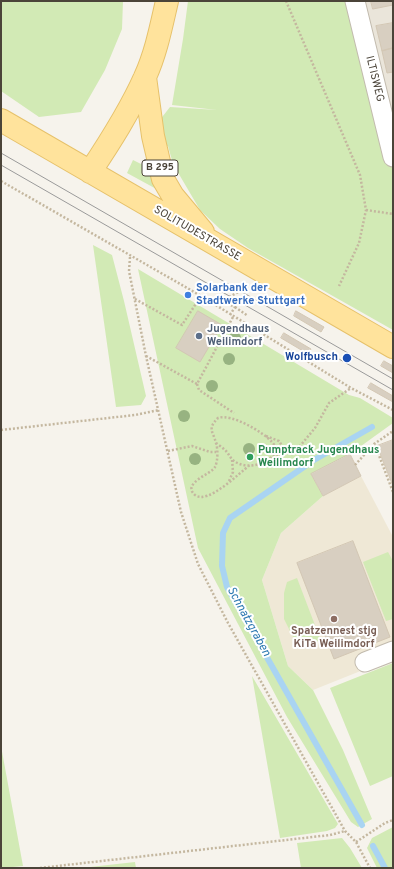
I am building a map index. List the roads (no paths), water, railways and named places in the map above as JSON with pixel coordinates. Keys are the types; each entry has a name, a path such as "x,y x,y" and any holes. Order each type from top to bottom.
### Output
{"main road":[{"name":"B 295","path":"152,1 157,41"},
{"name":"B 295","path":"90,172 128,112 145,77 157,41 167,1"},
{"name":"B 295","path":"145,77 153,136 163,179 173,196 212,243"},
{"name":"SOLITUDESTRASSE","path":"1,120 393,347"}],"street":[{"name":"ILTISWEG","path":"355,1 393,157"},
{"path":"365,662 393,651"}],"waterway":[{"name":"Schnatzgraben","path":"362,825 227,587 222,566 223,533 230,518 314,460 372,427"},
{"name":"Schnatzgraben","path":"373,846 385,868"}],"tram line":[{"path":"1,153 393,379"},
{"path":"1,165 393,390"}],"place":[{"name":"Solarbank der Stadtwerke Stuttgart","path":"188,295"},
{"name":"Jugendhaus Weilimdorf","path":"199,336"},
{"name":"Wolfbusch","path":"347,358"},
{"name":"Pumptrack Jugendhaus Weilimdorf","path":"250,457"},
{"name":"Spatzennest stjg KiTa Weilimdorf","path":"334,619"}]}
